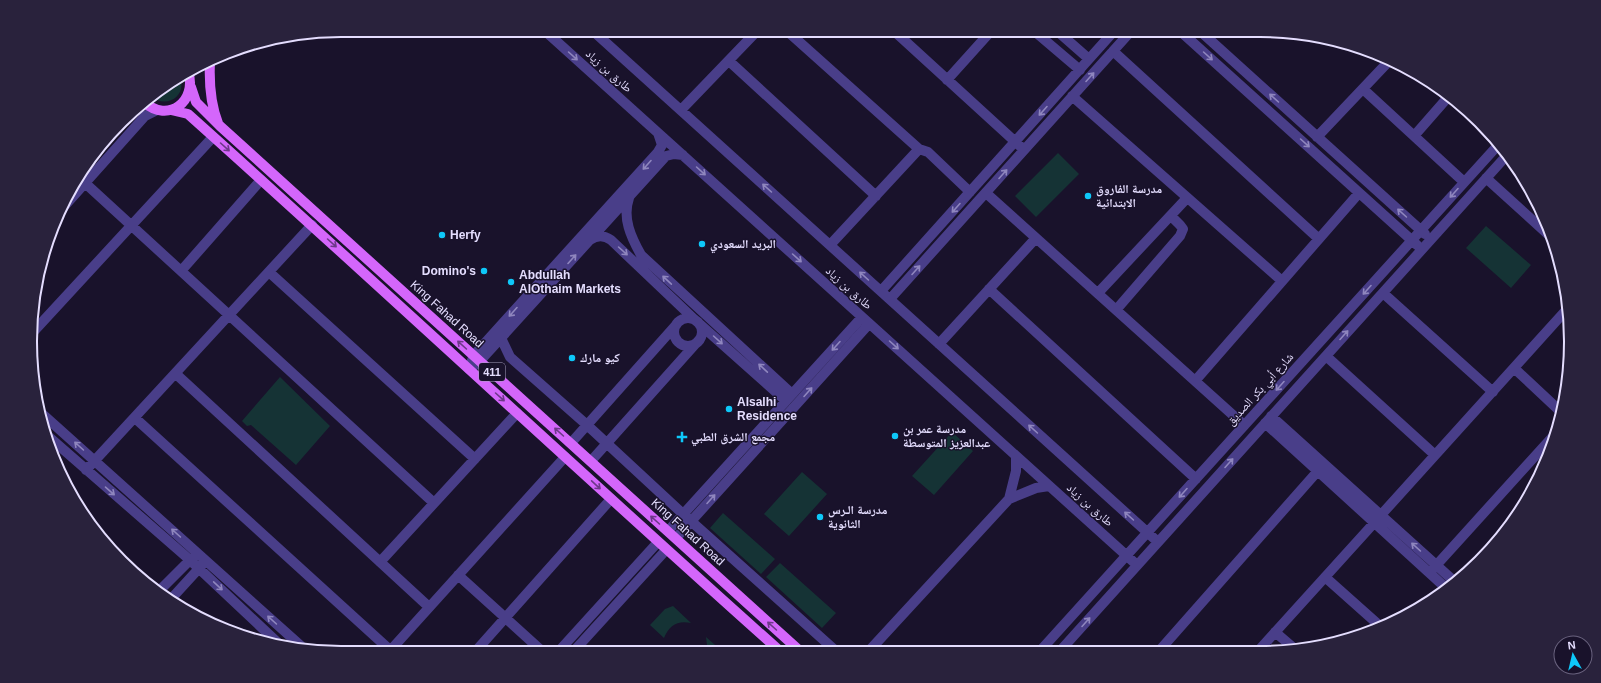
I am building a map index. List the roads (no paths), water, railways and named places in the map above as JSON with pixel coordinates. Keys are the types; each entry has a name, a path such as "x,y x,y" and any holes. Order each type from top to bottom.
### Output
{"main road":[{"path":"210,67 209,80 214,112 220,126"},
{"name":"King Fahad Road","path":"190,77 196,102 220,126 794,646"},
{"name":"411","path":"171,110 178,107 188,95 190,78"},
{"path":"148,106 157,110"},
{"name":"411","path":"157,110 171,110 188,114 312,225 666,550 774,646"}],"street":[{"name":"طارق بن زياد","path":"552,37 1137,565"},
{"name":"طارق بن زياد","path":"602,37 1158,542"},
{"path":"681,110 751,37"},
{"path":"794,37 919,149 928,152 970,192"},
{"path":"900,37 1024,150"},
{"path":"947,80 986,37"},
{"path":"1041,37 1080,70"},
{"path":"1064,37 1089,59"},
{"path":"881,291 1109,37"},
{"path":"890,299 1125,37"},
{"path":"1187,37 1422,249"},
{"path":"1214,37 1317,137 1431,240"},
{"path":"1113,50 1319,239"},
{"path":"729,61 876,196"},
{"path":"1317,137 1386,64"},
{"path":"1362,88 1464,182"},
{"path":"1072,96 1282,281"},
{"path":"1414,136 1445,100"},
{"path":"75,194 145,116 157,110"},
{"path":"469,369 658,152 662,145 657,132"},
{"path":"38,327 213,137"},
{"path":"830,245 919,149"},
{"name":"شارع أبي بكر الصديق","path":"1045,646 1495,149"},
{"path":"477,358 501,338 666,156 674,154 683,155"},
{"path":"1064,646 1503,159"},
{"path":"1486,178 1543,229"},
{"path":"182,271 262,180"},
{"path":"85,183 434,503"},
{"path":"1195,381 1359,192"},
{"path":"986,193 1244,425"},
{"path":"629,196 626,212 627,223 630,235 641,255 714,322 789,397"},
{"path":"1098,293 1188,198"},
{"path":"1116,310 1180,236 1183,229 1171,216"},
{"path":"86,470 312,225"},
{"path":"590,240 594,237 602,236 611,240 697,321 789,397"},
{"path":"939,344 1036,238"},
{"path":"269,272 475,459"},
{"path":"989,289 1196,479"},
{"path":"1383,293 1493,392"},
{"path":"590,461 699,340 701,336 697,321 696,306"},
{"path":"1263,646 1562,314"},
{"path":"571,443 683,319 714,322"},
{"path":"668,531 789,397 866,320"},
{"path":"676,538 866,320"},
{"path":"676,325 676,338 683,344 692,345 699,340"},
{"path":"501,338 510,357 830,646"},
{"path":"1326,356 1435,455"},
{"path":"1514,368 1557,408"},
{"path":"176,374 429,607"},
{"path":"380,562 517,414"},
{"path":"47,418 207,560 297,642"},
{"path":"135,418 382,646"},
{"path":"1268,420 1378,519 1429,573 1442,585"},
{"path":"54,441 199,568 273,638"},
{"path":"1429,573 1546,444"},
{"path":"1009,499 1016,471 1016,456"},
{"path":"394,646 565,457"},
{"path":"1163,646 1321,467"},
{"path":"874,646 1009,499 1036,488 1049,486"},
{"path":"480,646 611,499"},
{"path":"1378,519 1451,578"},
{"path":"563,646 658,542"},
{"path":"578,646 666,550"},
{"path":"162,588 197,552"},
{"path":"174,596 207,560"},
{"path":"458,575 536,646"},
{"path":"1325,577 1376,623"},
{"path":"1275,632 1289,644"}],"place":[{"name":"مدرسة الفاروق الابتدائية","path":"1088,196"},
{"name":"Herfy","path":"442,235"},
{"name":"البريد السعودي","path":"702,244"},
{"name":"Domino's","path":"484,271"},
{"name":"Abdullah AlOthaim Markets","path":"511,282"},
{"name":"كيو مارك","path":"572,358"},
{"name":"Alsalhi Residence","path":"729,409"},
{"name":"مدرسة عمر بن عبدالعزيز المتوسطة","path":"895,436"},
{"name":"مجمع الشرق الطبي","path":"682,437"},
{"name":"مدرسة الـرس الثانوية","path":"820,517"}]}
